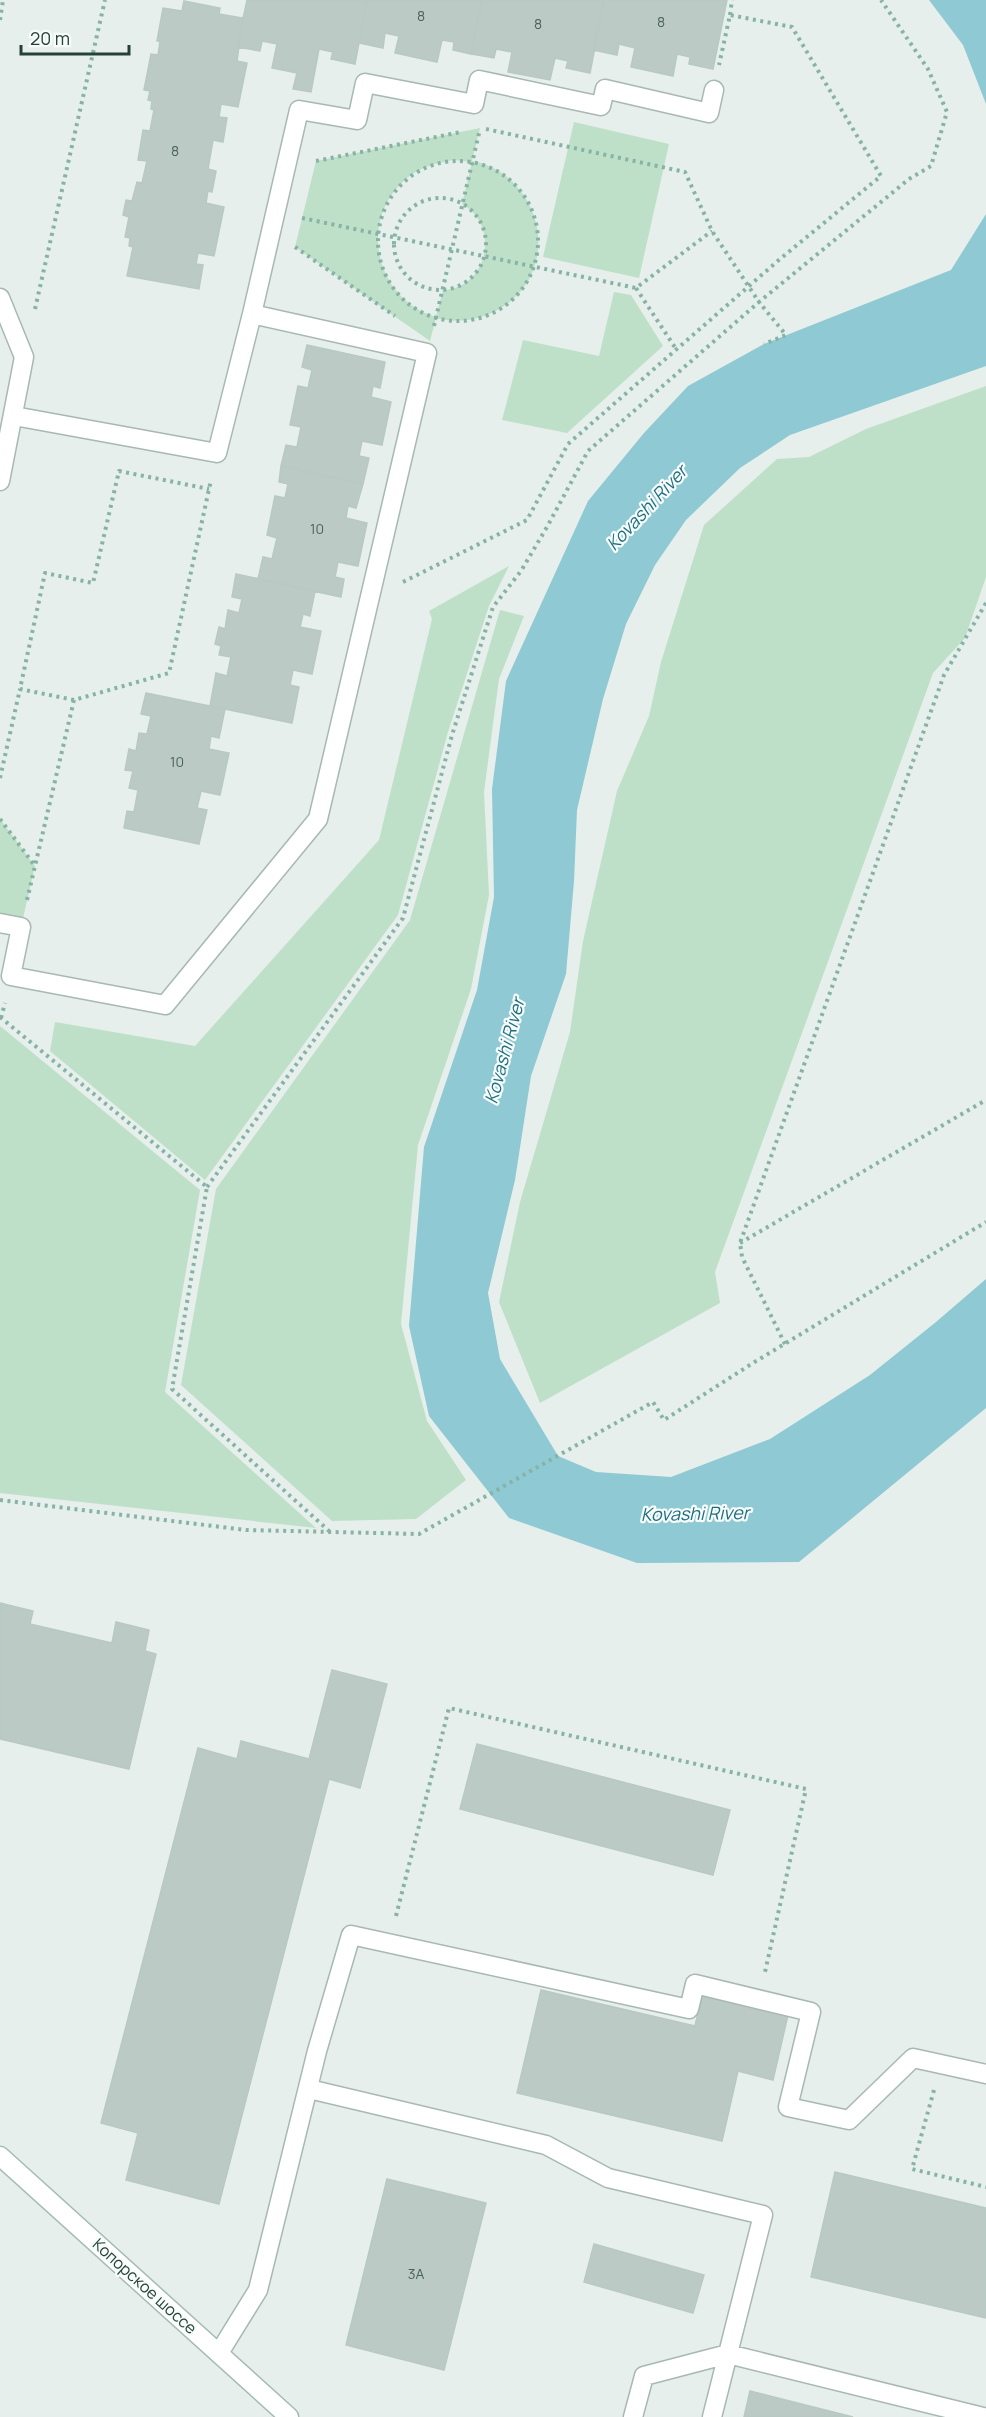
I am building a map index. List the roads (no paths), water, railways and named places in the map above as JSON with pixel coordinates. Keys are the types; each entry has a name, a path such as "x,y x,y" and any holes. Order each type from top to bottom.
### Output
{"main road":[{"path":"14,416 217,453 299,110 357,120 365,83 474,104 479,80 601,106 604,89 709,113 714,90"},
{"path":"0,298 24,357 1,472"},
{"path":"0,923 21,927 12,976 165,1005 318,819 427,353 252,314"},
{"path":"219,2353 258,2290 351,1935 689,2009 695,1984 811,2012 788,2107 849,2121 913,2058 986,2074"},
{"path":"309,2089 546,2145 608,2178 762,2216 712,2417"},
{"name":"Копорское шоссе","path":"4,2165 289,2417"},
{"path":"633,2417 644,2376 728,2354 983,2417"}],"water":[{"path":"929,0 986,0 986,104 963,45"},
{"name":"Kovashi River","path":"986,214 986,366 790,435 740,468 686,520 655,565 626,624 603,699 577,810 566,974 531,1076 515,1180 488,1293 500,1359 558,1456 596,1472 671,1477 770,1439 870,1375 986,1279 986,1408 799,1562 637,1563 509,1518 429,1416 409,1326 424,1147 477,990 494,897 492,789 506,681 588,501 644,433 688,386 764,344 951,270"}]}
